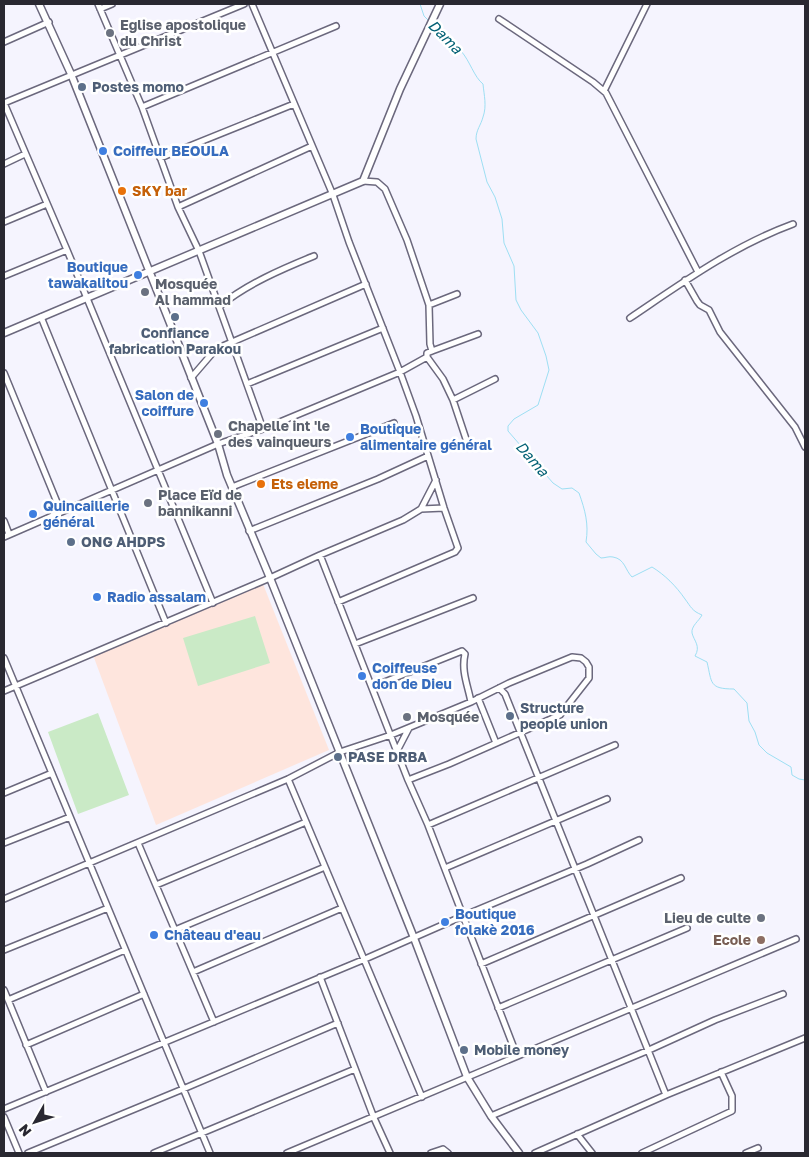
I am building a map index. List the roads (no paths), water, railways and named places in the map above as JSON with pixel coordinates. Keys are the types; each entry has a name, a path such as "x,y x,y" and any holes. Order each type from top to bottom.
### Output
{"street":[{"path":"39,4 71,74 192,378 218,444 232,487 414,938 466,1077 491,1116 519,1153"},
{"path":"112,4 99,6 142,107 178,206 199,251 263,429"},
{"path":"213,603 4,103 244,4"},
{"path":"252,4 333,195 349,242 400,372 458,548 338,602"},
{"path":"604,91 647,4"},
{"path":"363,181 438,6"},
{"path":"499,20 552,54 604,91 698,272"},
{"path":"4,42 48,22"},
{"path":"142,107 336,26"},
{"path":"160,158 294,104"},
{"path":"178,206 312,146"},
{"path":"4,164 25,154"},
{"path":"4,333 363,181 377,182 385,189 407,240 429,305 430,344 432,350"},
{"path":"4,222 46,204"},
{"path":"630,318 698,272 771,232 793,224"},
{"path":"4,276 67,250"},
{"path":"220,306 239,292 314,256"},
{"path":"685,280 696,301 709,310 720,332 786,415 805,447"},
{"path":"192,378 216,349 366,284"},
{"path":"429,305 457,294"},
{"path":"41,317 166,623"},
{"path":"247,384 383,328"},
{"path":"4,520 7,536 218,444 263,429 400,372 426,357 427,353 432,350 478,334"},
{"path":"426,357 443,379 453,400 469,448"},
{"path":"4,373 61,512"},
{"path":"453,400 495,379"},
{"path":"232,487 394,423"},
{"path":"250,531 378,479 428,456"},
{"path":"421,509 436,480"},
{"path":"4,691 213,603 403,520 421,509 444,508"},
{"path":"320,555 408,780 445,868 517,1056"},
{"path":"355,644 474,598"},
{"path":"372,687 462,651 465,654 463,662 464,672 471,702"},
{"path":"4,899 288,779 340,752 410,728 572,657 581,658 586,662 589,667 589,678 560,715 408,780"},
{"path":"4,658 210,1153"},
{"path":"499,688 505,694 539,776 555,821 666,1095"},
{"path":"478,698 496,743"},
{"path":"397,751 410,728"},
{"path":"428,825 615,745"},
{"path":"4,793 52,773"},
{"path":"288,779 422,1097"},
{"path":"445,868 607,799"},
{"path":"4,843 70,817"},
{"path":"156,885 306,822"},
{"path":"4,1109 365,959 639,840"},
{"path":"138,843 214,1022"},
{"path":"175,930 325,867"},
{"path":"481,964 681,878"},
{"path":"4,950 108,908"},
{"path":"193,972 342,908"},
{"path":"498,1008 687,928"},
{"path":"288,1153 796,939"},
{"path":"8,1000 126,950"},
{"path":"320,977 374,1118 390,1153"},
{"path":"4,990 46,1092"},
{"path":"26,1045 144,994"},
{"path":"491,1116 649,1050 715,1020 782,994"},
{"path":"28,1153 338,1023"},
{"path":"535,1153 666,1095 805,1038"},
{"path":"154,1153 355,1068"},
{"path":"642,1153 732,1111 732,1096 721,1072"},
{"path":"4,1116 19,1153"},
{"path":"577,1134 592,1153"},
{"path":"746,1153 758,1148"},
{"path":"431,1153 443,1149 448,1153"}],"waterway":[{"name":"Dama","path":"420,4 424,16 429,21"},
{"name":"Dama","path":"435,23 442,38 459,49 483,84 485,109 476,139 487,182 495,197 502,219 504,243 514,266 516,300 538,333 549,370 538,405 514,419 508,426 508,431 553,483 562,489 572,488 579,493 586,517 586,542 596,554 601,558 617,558 632,577 652,567 670,581 692,609 702,615 692,630 697,646 695,656 707,662 711,680 716,686 734,689 747,703 749,721 759,745 767,753 791,767 792,775 805,780"}],"place":[{"name":"Eglise apostolique du Christ","path":"110,33"},
{"name":"Postes momo","path":"82,87"},
{"name":"Coiffeur BEOULA","path":"103,151"},
{"name":"SKY bar","path":"122,191"},
{"name":"Boutique tawakalitou","path":"138,275"},
{"name":"Mosquée Al hammad","path":"145,292"},
{"name":"Confiance fabrication Parakou","path":"175,317"},
{"name":"Salon de coiffure","path":"204,403"},
{"name":"Chapelle int 'le des vainqueurs","path":"218,434"},
{"name":"Boutique alimentaire général","path":"350,437"},
{"name":"Ets eleme","path":"261,484"},
{"name":"Place Eïd de bannikanni","path":"148,503"},
{"name":"Quincaillerie général","path":"33,514"},
{"name":"ONG AHDPS","path":"71,542"},
{"name":"Radio assalam","path":"97,597"},
{"name":"Coiffeuse don de Dieu","path":"362,676"},
{"name":"Structure people union","path":"510,716"},
{"name":"Mosquée","path":"407,717"},
{"name":"PASE DRBA","path":"338,757"},
{"name":"Lieu de culte","path":"761,918"},
{"name":"Boutique folakè 2016","path":"445,922"},
{"name":"Château d'eau","path":"154,935"},
{"name":"Ecole","path":"761,940"},
{"name":"Mobile money","path":"464,1050"}]}
